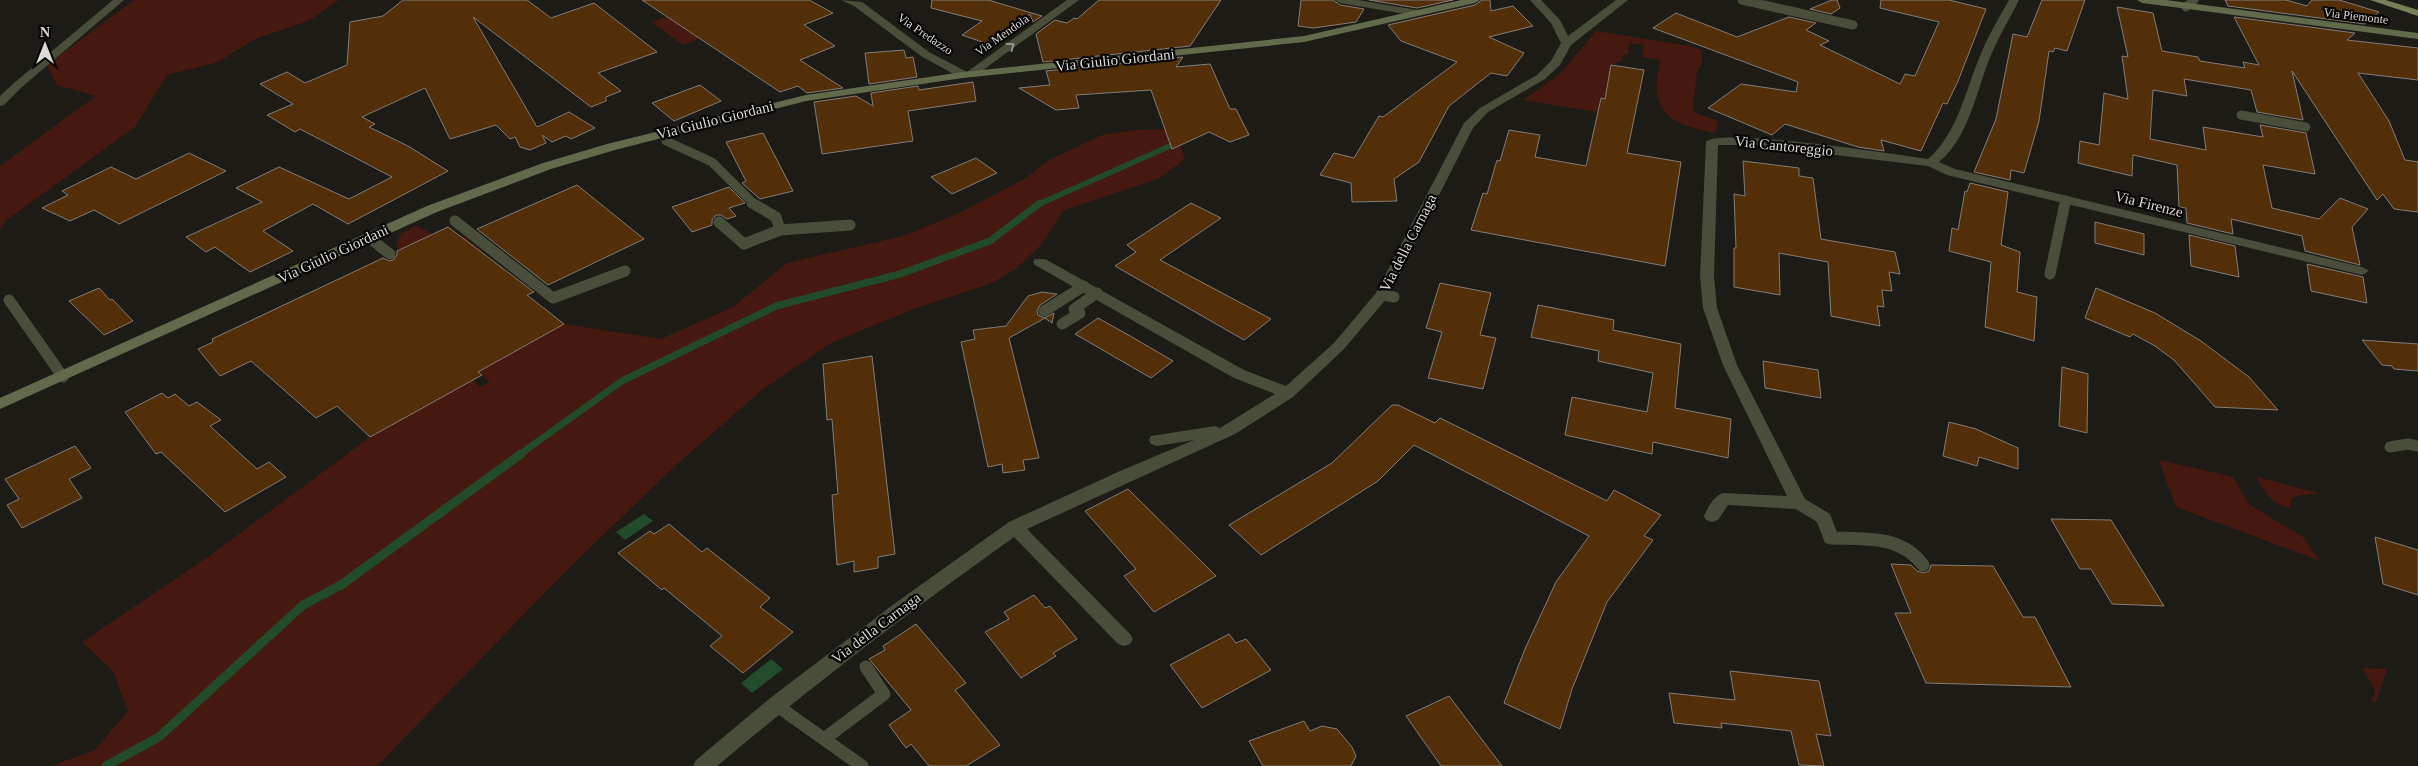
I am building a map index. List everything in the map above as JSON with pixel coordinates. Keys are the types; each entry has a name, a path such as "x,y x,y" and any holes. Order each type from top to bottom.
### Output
{"main road":[{"path":"2375,0 2418,13"}],"street":[{"path":"0,103 18,84 119,0"},
{"name":"Via Predazzo","path":"846,0 858,4 925,54 967,75"},
{"name":"Via Mendola","path":"967,75 1074,0"},
{"path":"1340,0 1417,13"},
{"name":"Via Giulio Giordani","path":"0,404 368,237 477,191 547,166 627,142 806,98 967,75 1304,39 1474,0"},
{"path":"1535,0 1556,22 1566,43"},
{"name":"Via della Carnaga","path":"703,766 776,705 900,609 1015,527 1126,475 1180,454 1229,430 1288,393 1339,346 1388,296 1468,126 1484,110 1541,77 1556,63 1566,43 1623,0"},
{"path":"1931,164 1942,156 1952,141 1986,54 2014,0"},
{"name":"Via Piemonte","path":"2142,0 2190,3 2418,36"},
{"name":"Via Cantoreggio","path":"1799,503 1730,365 1710,308 1707,276 1712,142 1754,141 1931,164"},
{"name":"Via Firenze","path":"1931,164 1951,172 2362,271"},
{"path":"1040,262 1065,279 1097,293 1239,374 1288,393"},
{"name":"Via della Carnaga","path":"1157,440 1229,430"},
{"path":"1712,516 1723,499 1799,503 1824,518 1831,538"},
{"path":"1015,527 1124,640"},
{"name":"Via della Carnaga","path":"716,766 741,736"}],"lane":[{"path":"1742,0 1853,25"},
{"path":"2241,115 2306,127"},
{"path":"666,140 712,162 752,203 776,216 780,230"},
{"path":"2050,274 2066,200"},
{"path":"455,220 553,298 626,271"},
{"path":"719,222 744,244 780,230 803,230 850,224"},
{"path":"368,237 390,254"},
{"path":"1044,311 1084,286"},
{"path":"1062,324 1080,313 1074,309 1097,293"},
{"path":"9,300 63,377"},
{"path":"2390,447 2418,446"},
{"path":"1831,538 1896,543 1908,548 1919,557 1923,565"},
{"path":"824,739 884,694 866,667"},
{"path":"776,705 862,766"}],"shaded area":[{"path":"134,0 339,0 308,21 255,39 218,62 167,75 135,127 8,219 0,229 0,166 96,96 57,85 47,65"},
{"path":"707,2 761,14 683,45 651,22"},
{"path":"1596,31 1689,46 1702,50 1702,64 1697,71 1693,108 1696,113 1718,121 1715,133 1679,123 1665,112 1657,95 1660,60 1642,57 1644,45 1629,43 1628,55 1623,54 1622,60 1611,65 1605,99 1601,98 1598,112 1523,100 1560,74"},
{"path":"1175,129 1185,159 1160,178 1064,210 1042,244 1016,269 990,284 916,308 831,343 762,390 675,466 567,570 377,766 51,766 95,750 128,711 113,671 82,642 211,555 370,437 473,380 480,387 490,382 478,372 564,324 661,339 733,307 787,263 903,236 959,213 1026,178 1049,160 1102,135 1133,130"},
{"path":"416,226 455,245 464,236 482,251 466,259 457,257 431,235 400,250 396,245 401,233"},
{"path":"2159,460 2233,477 2250,505 2303,537 2320,561 2176,507"},
{"path":"2257,477 2322,494 2301,495 2292,498 2290,508 2279,504 2269,497"},
{"path":"644,514 653,521 625,540 616,532"},
{"path":"771,659 783,669 752,693 741,683"},
{"path":"2362,668 2387,669 2376,702 2371,702 2375,690"}],"building":[{"path":"403,0 527,0 551,18 594,3 657,52 598,73 621,91 606,97 606,101 591,107 473,17 537,127 569,112 595,128 571,139 566,136 552,142 542,135 546,143 530,150 520,147 515,137 510,139 496,125 450,139 425,88 362,117 375,124 369,127 408,146 448,171 348,224 313,204 263,231 293,251 250,272 215,247 206,252 186,237 262,202 236,188 279,167 349,199 392,177 300,129 295,132 267,115 293,104 260,84 287,72 305,83 347,65 350,22 383,16"},
{"path":"642,0 809,0 833,13 804,25 835,46 800,60 843,88 807,93 798,86 780,92"},
{"path":"932,0 988,0 1042,16 1033,22 1030,14 988,44 962,35 982,21 931,8"},
{"path":"1099,0 1221,0 1190,46 1043,62 1036,34 1055,20 1067,23 1074,18 1077,19"},
{"path":"1301,0 1333,0 1340,5 1364,9 1356,22 1313,28 1298,26"},
{"path":"1369,0 1453,0 1417,8"},
{"path":"1482,0 1490,0 1491,11 1513,6 1533,26 1489,37 1524,53 1507,76 1491,73 1449,106 1419,162 1394,179 1397,201 1352,202 1351,183 1320,175 1334,153 1354,158 1379,116 1383,117 1457,62 1401,41 1388,25 1475,5"},
{"path":"1832,0 1837,0 1840,8 1831,14 1810,9"},
{"path":"1881,0 1949,0 1986,9 1958,81 1947,104 1943,103 1921,151 1881,140 1884,151 1858,147 1785,124 1772,135 1708,108 1741,84 1796,92 1798,82 1653,28 1676,13 1737,37 1789,17 1816,23 1806,30 1829,41 1820,45 1900,84 1905,74 1915,76 1939,22 1880,8"},
{"path":"2042,0 2085,0 2067,51 2055,48 2053,52 2049,51 2039,121 2024,173 2011,170 2010,180 1974,172 1996,119 2013,34 2027,37"},
{"path":"2225,0 2286,0 2307,6 2312,0 2339,0 2379,12 2365,24 2228,6"},
{"path":"2117,7 2153,13 2162,51 2198,57 2200,61 2245,68 2243,62 2259,65 2234,17 2355,33 2347,40 2418,48 2418,80 2358,73 2389,121 2405,160 2418,162 2418,212 2394,209 2383,194 2377,200 2292,71 2303,120 2257,112 2251,90 2184,79 2187,96 2153,90 2150,139 2206,150 2203,127 2263,137 2260,125 2306,133 2315,174 2263,165 2272,208 2319,219 2340,198 2368,209 2352,227 2360,265 2305,251 2302,236 2231,219 2233,234 2187,223 2186,208 2179,207 2177,165 2133,155 2132,176 2078,163 2080,141 2099,145 2104,93 2128,99 2122,56 2128,57"},
{"path":"904,50 906,58 913,57 917,77 869,84 865,53"},
{"path":"1183,57 1176,67 1210,64 1230,109 1236,109 1249,135 1230,142 1209,132 1172,149 1151,90 1076,95 1079,108 1056,110 1019,88 1050,85 1046,71"},
{"path":"1611,65 1644,70 1627,153 1681,162 1665,266 1471,230 1483,193 1487,194 1497,160 1500,161 1509,130 1540,135 1535,157 1586,166 1601,98 1605,99"},
{"path":"973,82 976,101 908,111 913,141 822,154 814,102 856,96 873,106 871,93 918,86 919,90"},
{"path":"700,85 721,101 674,121 652,103"},
{"path":"763,133 793,191 760,199 742,183 746,181 726,142"},
{"path":"189,153 226,171 119,224 94,210 70,221 42,208 68,195 62,191 111,167 136,179"},
{"path":"976,158 997,173 952,194 931,177"},
{"path":"1743,161 1799,168 1799,176 1813,178 1821,239 1895,252 1900,274 1889,272 1892,291 1882,290 1884,307 1877,306 1880,326 1831,316 1828,262 1779,253 1780,295 1734,287 1734,248 1736,248 1734,194 1745,196"},
{"path":"1970,183 2008,192 2001,245 2020,252 2017,292 2037,297 2034,341 1985,327 1991,262 1949,251 1952,228 1958,230 1965,191 1967,192"},
{"path":"577,185 644,239 548,285 477,229"},
{"path":"729,187 745,203 729,208 736,216 727,219 721,215 716,215 712,220 712,225 692,232 672,207"},
{"path":"1191,203 1221,218 1160,260 1271,319 1244,340 1115,266 1136,252 1127,245"},
{"path":"2095,222 2144,234 2144,255 2095,243"},
{"path":"448,227 534,292 527,295 564,324 478,372 482,375 370,437 337,406 316,418 251,361 220,376 198,349 213,342 212,339 383,258 389,261 393,260 397,255 397,251"},
{"path":"2189,235 2235,246 2239,277 2191,266"},
{"path":"2307,264 2363,277 2367,303 2311,291"},
{"path":"1440,283 1491,293 1480,335 1496,338 1483,389 1428,378 1442,332 1426,328"},
{"path":"99,288 133,321 104,335 69,301"},
{"path":"2096,288 2155,313 2201,341 2249,377 2278,410 2215,407 2174,360 2155,346 2133,334 2130,337 2085,318"},
{"path":"1042,292 1057,294 1040,305 1037,311 1038,315 1044,318 1054,313 1052,323 1045,318 1009,338 1039,458 1023,460 1025,470 1003,473 1002,464 988,467 961,342 975,339 973,330 1006,326 1028,296"},
{"path":"1538,305 1614,320 1613,330 1681,344 1675,408 1731,419 1728,458 1653,442 1652,454 1565,435 1572,397 1647,412 1653,373 1598,361 1599,351 1531,337"},
{"path":"1098,318 1173,361 1151,378 1075,334"},
{"path":"2362,340 2418,344 2418,371 2394,369 2392,366 2382,365"},
{"path":"872,356 895,554 878,557 878,568 854,572 854,561 837,565 832,495 838,494 832,419 827,420 823,364"},
{"path":"1763,361 1818,370 1821,398 1765,388"},
{"path":"2062,367 2088,374 2087,433 2059,426"},
{"path":"162,393 168,398 175,394 189,406 197,402 221,420 210,426 257,469 269,462 286,477 225,512 161,452 156,454 125,412"},
{"path":"1392,405 1398,405 1435,423 1440,418 1607,501 1614,490 1661,515 1644,536 1653,540 1607,602 1572,689 1560,729 1504,703 1525,649 1556,582 1589,536 1414,445 1378,481 1261,555 1229,525 1332,463"},
{"path":"1949,422 1976,429 2018,448 2018,469 1979,457 1977,466 1943,456"},
{"path":"75,446 91,468 69,479 82,498 22,528 7,505 19,499 5,479"},
{"path":"1128,489 1216,576 1154,612 1124,576 1136,569 1085,511"},
{"path":"2051,519 2111,520 2164,606 2112,604 2091,569 2080,569"},
{"path":"669,524 702,552 707,548 770,598 760,607 793,632 743,673 710,646 722,636 618,553 650,531 654,534"},
{"path":"2375,537 2418,550 2418,595 2383,584"},
{"path":"1891,564 1911,565 1917,571 1924,573 1929,571 1931,565 1993,566 2023,617 2035,617 2071,687 1926,683 1895,613 1911,613"},
{"path":"1034,595 1045,608 1050,606 1077,639 1053,653 1056,656 1021,678 985,632 1009,619 1004,612"},
{"path":"916,624 966,683 955,690 1000,745 966,766 929,766 911,744 906,748 889,725 911,710 869,659 885,650 883,646"},
{"path":"1229,634 1236,643 1246,639 1271,670 1202,708 1170,665"},
{"path":"1730,671 1819,681 1831,736 1816,734 1824,766 1799,765 1791,731 1721,723 1722,728 1674,723 1669,693 1735,700"},
{"path":"1449,696 1502,766 1441,766 1406,716"},
{"path":"1304,721 1310,731 1322,726 1337,729 1352,747 1356,756 1351,766 1263,766 1249,741"}],"waterway":[{"path":"1039,204 1179,142"},
{"path":"519,455 622,381 776,306 900,274 990,241 1040,203"},
{"path":"106,766 159,737 303,605 341,585 521,454"}]}
